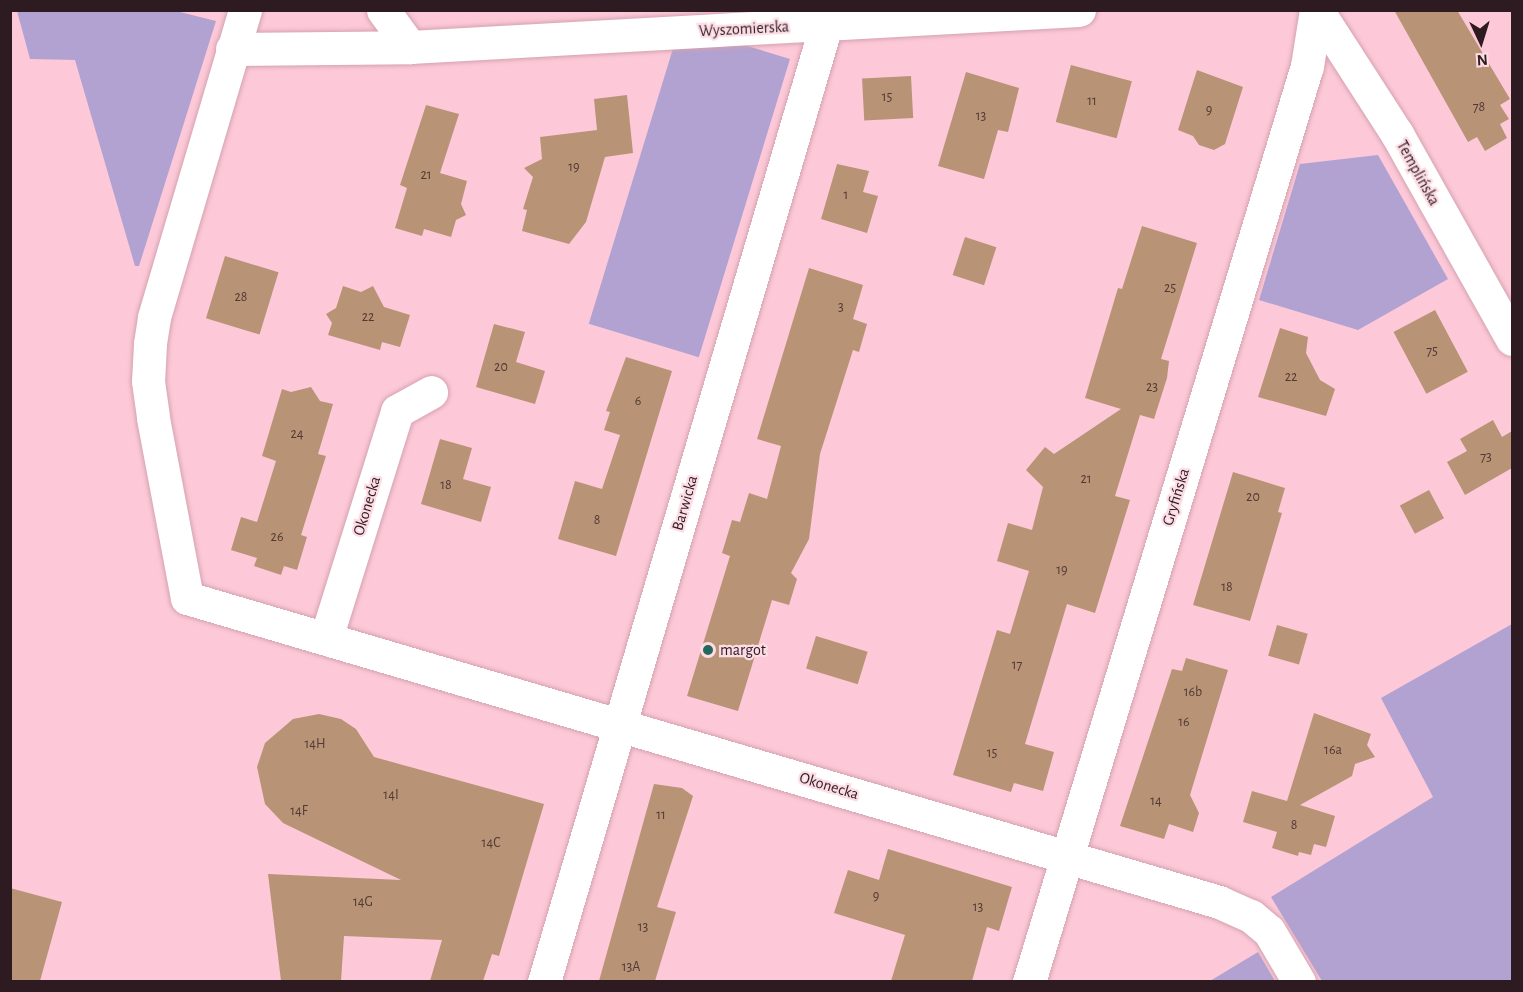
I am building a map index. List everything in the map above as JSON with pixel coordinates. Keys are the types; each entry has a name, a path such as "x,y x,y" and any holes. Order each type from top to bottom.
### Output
{"street":[{"path":"232,49 245,10"},
{"path":"383,10 410,47"},
{"name":"Wyszomierska","path":"232,49 410,47 1079,10"},
{"name":"Templińska","path":"1316,10 1397,134 1512,339"},
{"name":"Gryfińska","path":"1029,981 1307,66 1316,10"},
{"name":"Barwicka","path":"543,981 826,25"},
{"name":"Okonecka","path":"232,49 154,318 150,344 148,381 153,418 187,598 619,723 1219,902 1251,916 1269,932 1299,981"},
{"name":"Okonecka","path":"326,638 397,411 431,392"}],"shaded area":[{"path":"17,11 176,11 216,21 139,266 135,266 75,60 30,59"},
{"path":"680,25 790,59 699,357 589,324"},
{"path":"1378,155 1448,279 1358,330 1259,300 1300,164"},
{"path":"1512,624 1512,981 1322,981 1271,897 1433,797 1381,698"},
{"path":"1258,952 1275,981 1210,981"}],"building":[{"path":"1394,10 1457,10 1510,99 1500,105 1509,119 1500,124 1507,138 1485,151 1477,137 1468,142"},
{"path":"1071,65 1132,81 1117,138 1056,122"},
{"path":"1197,70 1243,87 1225,144 1214,150 1199,145 1193,136 1178,130"},
{"path":"966,72 1019,88 1008,132 998,130 984,179 938,166"},
{"path":"911,76 913,118 864,121 862,79"},
{"path":"627,95 633,153 605,157 586,222 569,244 522,231 527,210 523,209 533,177 524,168 542,159 540,137 597,130 594,99"},
{"path":"426,105 459,114 440,173 467,181 461,204 466,215 456,220 451,237 424,229 422,236 395,228 407,188 400,185"},
{"path":"837,164 869,171 863,192 878,196 867,233 821,219"},
{"path":"1142,226 1197,243 1161,359 1169,361 1167,378 1154,419 1140,415 1115,496 1130,500 1095,613 1067,604 1025,744 1054,752 1043,791 1014,783 1011,792 953,775 997,630 1010,634 1029,571 997,561 1008,523 1032,530 1043,487 1026,470 1045,447 1054,454 1121,409 1085,398 1118,288 1122,289"},
{"path":"965,237 996,247 984,285 953,275"},
{"path":"225,256 279,272 260,335 206,318"},
{"path":"809,268 863,285 853,319 867,324 859,352 853,350 820,454 809,539 791,573 797,579 789,605 772,600 738,711 687,696 730,556 722,553 732,520 740,522 749,493 767,499 781,446 757,439"},
{"path":"343,286 361,292 373,286 384,307 410,315 400,347 382,342 380,350 328,335 332,323 326,314 336,308"},
{"path":"1435,310 1468,372 1426,394 1394,332"},
{"path":"494,324 525,332 516,362 545,371 535,404 476,387"},
{"path":"1280,328 1308,337 1306,353 1320,380 1335,389 1326,416 1258,397"},
{"path":"626,357 672,371 616,556 558,539 575,481 602,489 620,435 604,430 610,412 606,411"},
{"path":"311,387 320,401 333,404 318,454 326,456 301,535 307,537 297,570 284,566 281,575 254,566 257,558 231,550 241,517 257,522 276,461 262,456 282,389 291,392"},
{"path":"1493,420 1502,437 1512,431 1512,468 1465,495 1447,462 1467,451 1460,439"},
{"path":"440,439 472,448 463,479 491,487 481,522 421,504"},
{"path":"1233,472 1285,488 1278,512 1282,513 1250,621 1193,605"},
{"path":"1429,490 1444,518 1415,534 1400,505"},
{"path":"1277,625 1308,634 1299,665 1268,656"},
{"path":"816,636 868,652 858,684 806,669"},
{"path":"1186,658 1228,670 1190,795 1199,813 1193,832 1169,824 1164,839 1120,826 1172,669 1182,671"},
{"path":"1314,713 1371,734 1367,745 1375,757 1355,764 1352,776 1300,805 1335,816 1326,847 1314,844 1311,855 1299,852 1298,856 1272,848 1277,832 1243,822 1252,791 1287,801"},
{"path":"319,714 341,719 356,729 374,757 544,804 499,956 492,954 483,981 430,981 442,940 344,936 341,981 281,981 268,874 401,880 283,823 265,804 257,767 265,743 293,719"},
{"path":"654,784 682,788 693,796 657,907 676,912 655,981 599,981"},
{"path":"888,849 1012,887 999,931 987,927 972,981 891,981 905,935 834,913 848,870 879,880"},
{"path":"10,888 62,902 40,981 10,981"}],"place":[{"name":"margot","path":"708,650"}]}
